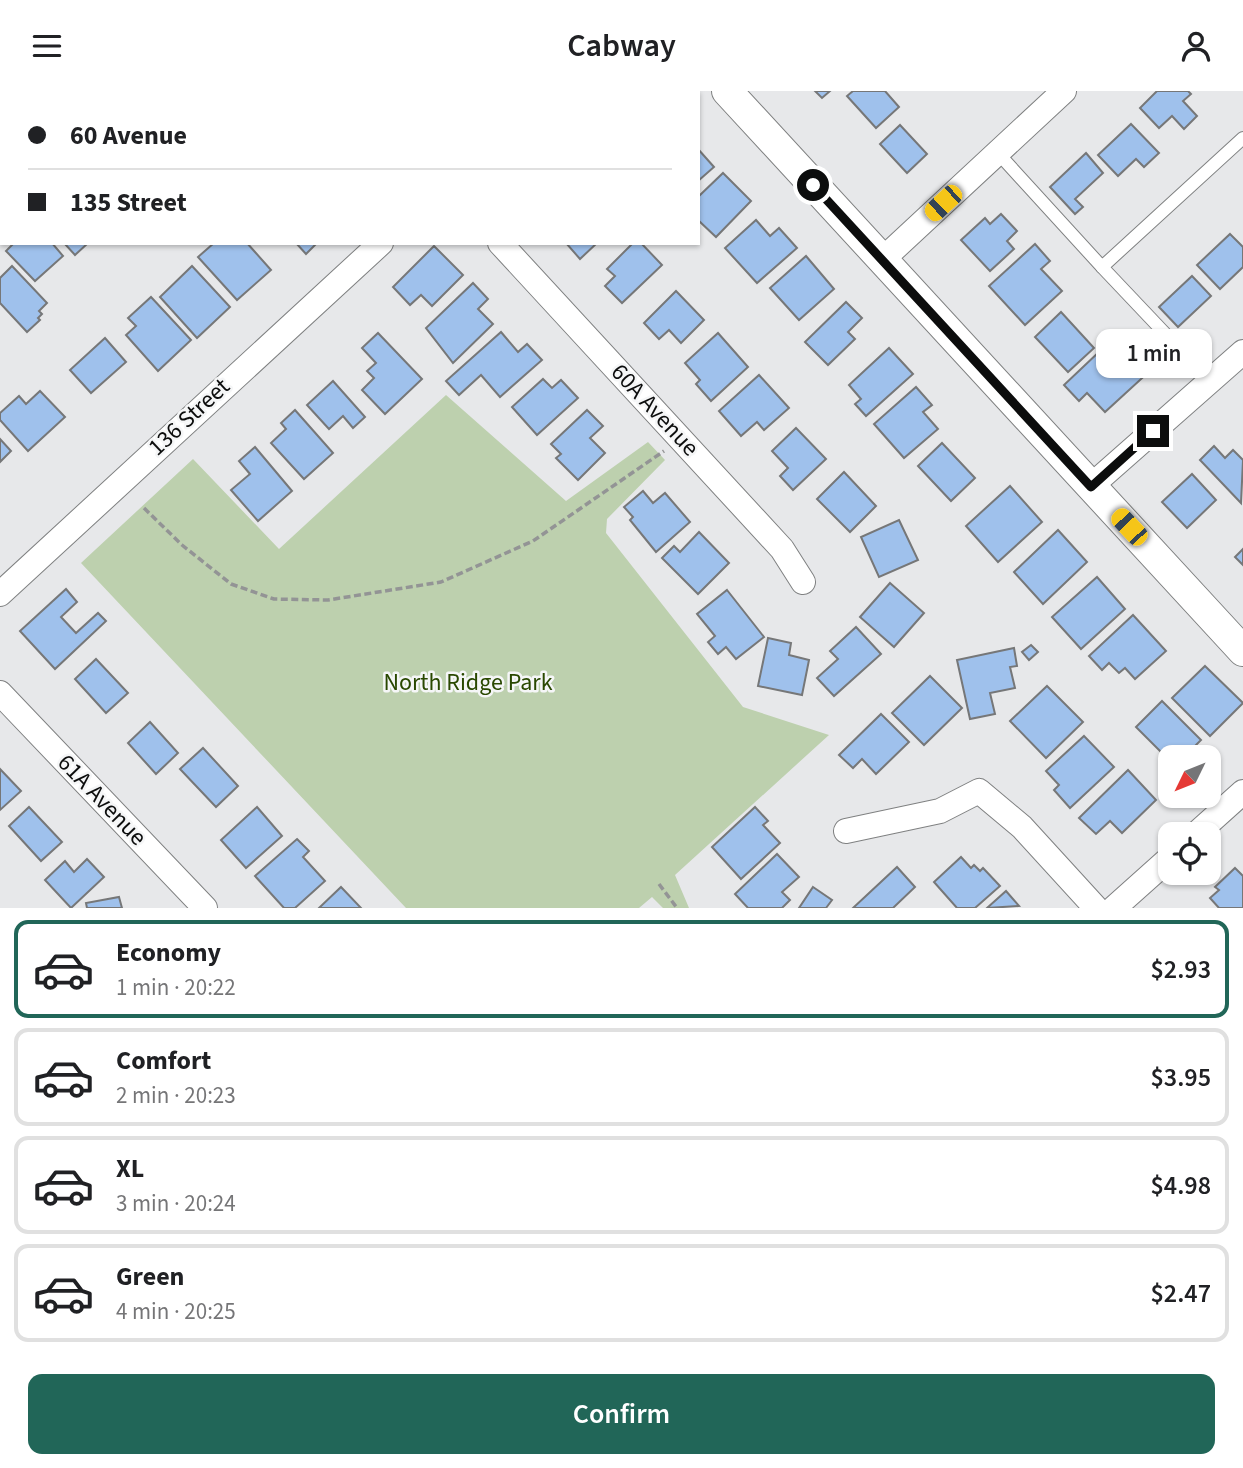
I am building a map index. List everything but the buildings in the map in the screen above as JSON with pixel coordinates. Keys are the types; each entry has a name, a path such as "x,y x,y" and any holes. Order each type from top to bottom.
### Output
{"street":[{"path":"727,91 1243,651"},
{"path":"882,260 1064,91"},
{"name":"136 Street","path":"0,594 379,245"},
{"name":"60A Avenue","path":"502,245 782,549 803,582"},
{"path":"1091,487 1243,352"},
{"name":"61A Avenue","path":"0,693 205,908"},
{"path":"846,831 940,811 979,791 1022,827 1096,908"},
{"path":"1210,822 1243,792"},
{"path":"1114,908 1158,869"}],"lane":[{"path":"1102,267 1243,138"},
{"path":"997,152 1210,381"}],"path":[{"path":"144,508 182,545 231,584 274,599 328,600 441,582 533,541 669,448"},
{"path":"659,884 677,908"}],"green space":[{"name":"North Ridge Park","path":"446,395 566,501 648,442 665,460 607,519 606,533 743,707 829,735 675,875 689,908 663,908 652,897 639,908 406,908 81,563 193,459 279,549"}],"route":[{"path":"813,185 1091,487 1153,431"}]}
